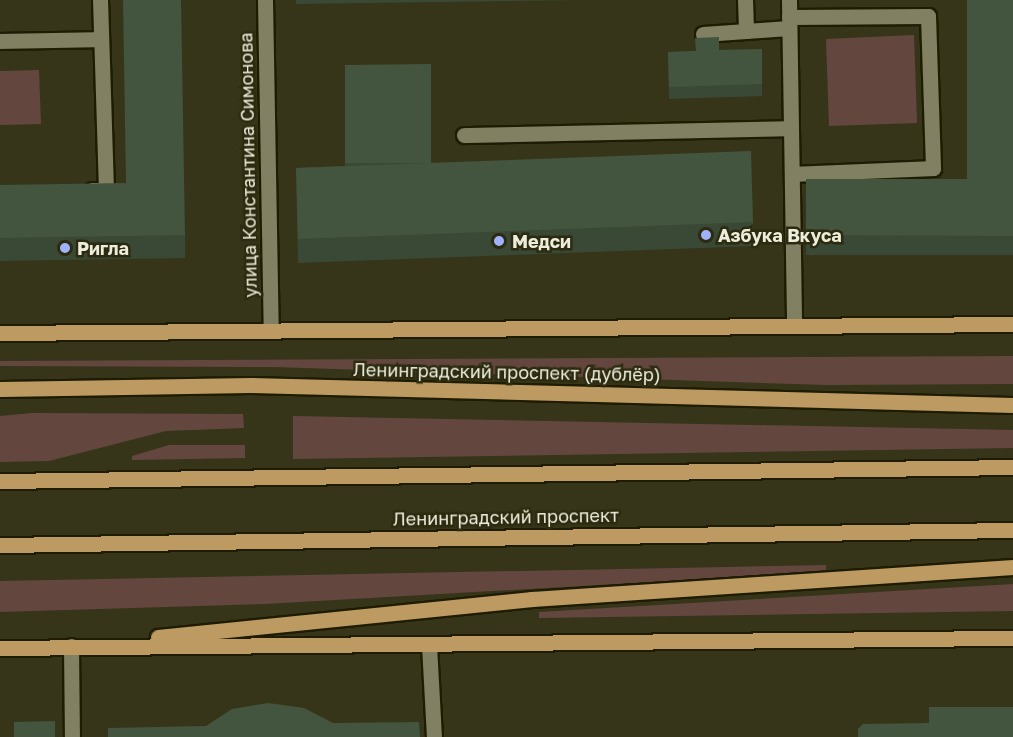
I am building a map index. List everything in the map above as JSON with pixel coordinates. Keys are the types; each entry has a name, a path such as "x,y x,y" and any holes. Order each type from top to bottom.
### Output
{"main road":[{"path":"0,333 1013,324"},
{"name":"Ленинградский проспект (дублёр)","path":"0,389 251,385 1013,405"},
{"path":"0,481 1013,467"},
{"name":"Ленинградский проспект","path":"0,545 1013,530"},
{"path":"71,646 532,599 1013,567"},
{"path":"0,648 1013,638"}],"street":[{"path":"71,190 106,190 100,0"},
{"name":"улица Константина Симонова","path":"265,0 271,330"},
{"path":"745,0 746,31"},
{"path":"789,0 794,326"},
{"path":"703,34 746,31 789,22 928,16 933,168 792,174"},
{"path":"0,41 100,39"},
{"path":"464,135 791,128"},
{"path":"429,645 434,737"},
{"path":"71,646 72,737"}],"shaded area":[{"path":"914,35 917,123 829,126 826,39"},
{"path":"39,70 41,124 0,125 0,71"},
{"path":"1013,356 1013,384 827,385 274,367 0,366 0,361"},
{"path":"32,413 243,414 244,428 166,431 49,461 0,462 0,416"},
{"path":"293,416 1013,430 1013,448 293,459"},
{"path":"169,445 245,445 245,458 132,460 132,456"},
{"path":"826,565 826,572 265,604 0,612 0,581"},
{"path":"1013,584 1013,611 539,618 539,612"}],"building":[{"path":"123,0 181,0 185,235 0,238 0,185 126,183"},
{"path":"967,0 1013,0 1013,236 806,235 806,179 967,179"},
{"path":"719,37 719,50 762,49 762,84 669,87 668,52 696,51 695,38"},
{"path":"431,64 431,163 345,163 345,65"},
{"path":"751,151 753,222 298,239 296,168"},
{"path":"268,703 304,708 333,723 419,722 420,737 108,737 108,728 206,726 232,709"},
{"path":"929,707 1013,707 1013,737 858,737 858,729 863,724 929,723"},
{"path":"55,721 55,737 14,737 14,722"}],"place":[{"name":"Азбука Вкуса","path":"706,235"},
{"name":"Медси","path":"499,241"},
{"name":"Ригла","path":"65,248"}]}
